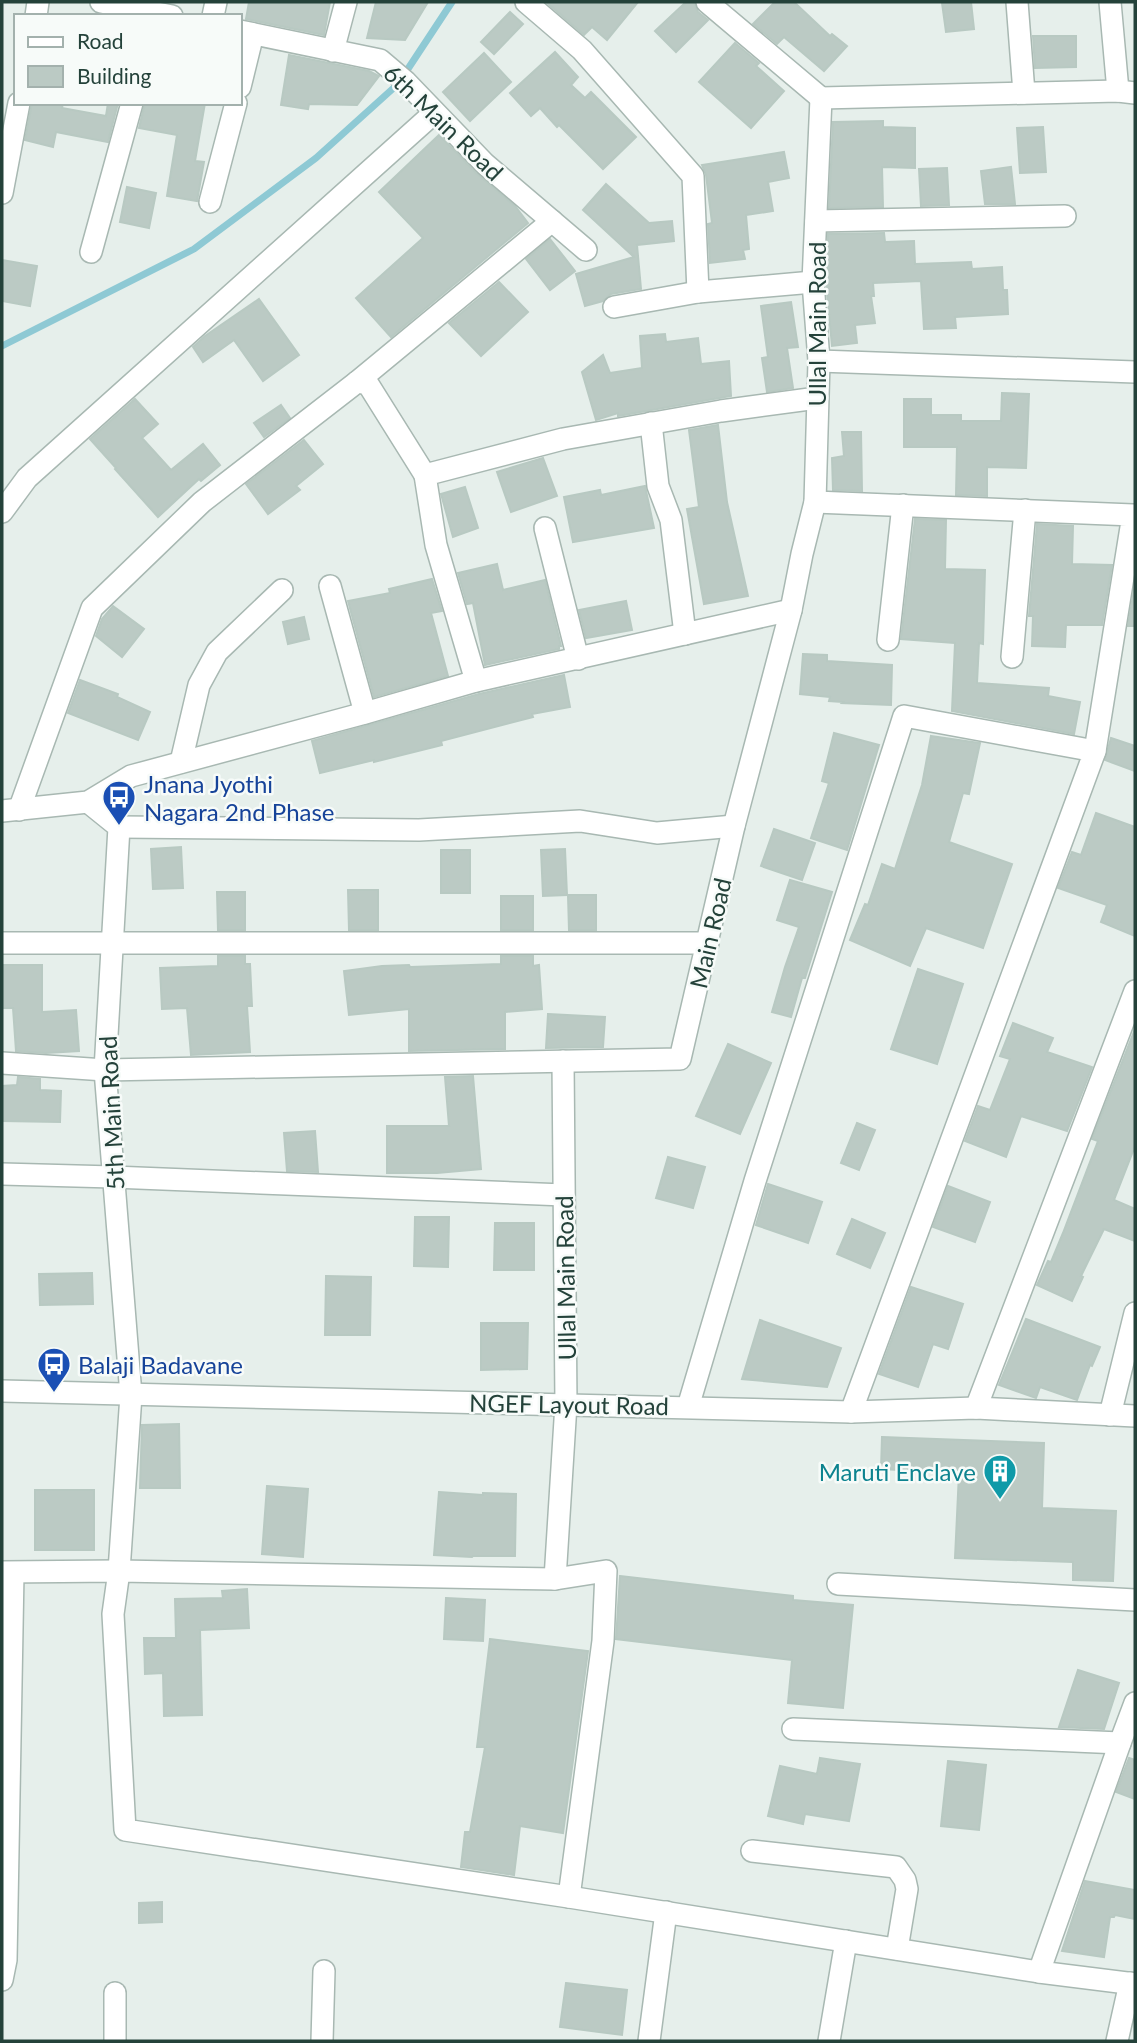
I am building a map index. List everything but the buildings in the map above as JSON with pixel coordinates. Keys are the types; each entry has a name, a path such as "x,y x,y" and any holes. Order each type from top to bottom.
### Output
{"street":[{"path":"102,2 157,14"},
{"path":"333,51 346,2"},
{"path":"526,2 582,50 693,176 698,292"},
{"path":"706,2 821,98 1127,92 1110,2"},
{"path":"1017,2 1024,93"},
{"path":"242,69 246,32"},
{"name":"6th Main Road","path":"246,32 380,61 405,82 485,164 586,250"},
{"name":"Ullal Main Road","path":"770,695 815,502 819,361 813,282 821,98"},
{"path":"2,193 19,105"},
{"path":"91,251 131,105"},
{"path":"210,202 235,105"},
{"path":"2,513 27,478 434,113"},
{"path":"816,221 1065,216"},
{"path":"552,221 357,382 202,502 92,608 11,810 88,802 131,776 476,681 791,610"},
{"path":"614,307 698,292 813,282"},
{"path":"819,361 1135,372"},
{"path":"357,382 368,384 425,475 436,545 476,681"},
{"path":"425,475 563,439 722,411 817,398"},
{"path":"651,423 658,486 671,520 685,635"},
{"path":"815,502 1134,515 1095,751 851,1412"},
{"path":"888,640 903,505"},
{"path":"1012,657 1025,510"},
{"path":"545,528 578,659"},
{"path":"330,586 365,713"},
{"path":"181,762 199,685 217,652 282,590"},
{"name":"Main Road","path":"563,1061 680,1059 734,826 770,695"},
{"path":"688,1407 755,1181 904,716 1095,751"},
{"path":"88,802 119,827 418,830 580,821 657,833 734,826"},
{"name":"5th Main Road","path":"119,827 105,1070 131,1395 119,1571 113,1614 125,1830 569,1897"},
{"path":"2,943 708,943"},
{"path":"976,1408 1135,991"},
{"path":"2,1063 105,1070 563,1061"},
{"name":"Ullal Main Road","path":"555,1579 566,1404 563,1061"},
{"path":"2,1174 564,1195"},
{"path":"1110,1415 1135,1313"},
{"name":"NGEF Layout Road","path":"2,1391 851,1412 976,1408 1135,1416"},
{"path":"3,1967 7,1572 119,1571 555,1579 606,1571 603,1641 569,1897 1039,1972 1133,1983 1116,2041"},
{"path":"838,1584 1135,1600"},
{"path":"1039,1972 1135,1703"},
{"path":"793,1729 1119,1742"},
{"path":"752,1851 896,1867 905,1880 907,1889 897,1950"},
{"path":"649,2041 666,1913"},
{"path":"829,2041 846,1941"},
{"path":"322,2041 324,1971"},
{"path":"115,1993 115,2041"}],"waterway":[{"path":"2,346 194,249 316,158 398,84 452,2"}],"place":[{"name":"Jnana Jyothi Nagara 2nd Phase","path":"119,827"},
{"name":"Balaji Badavane","path":"54,1394"},
{"name":"Maruti Enclave","path":"1000,1501"}]}
